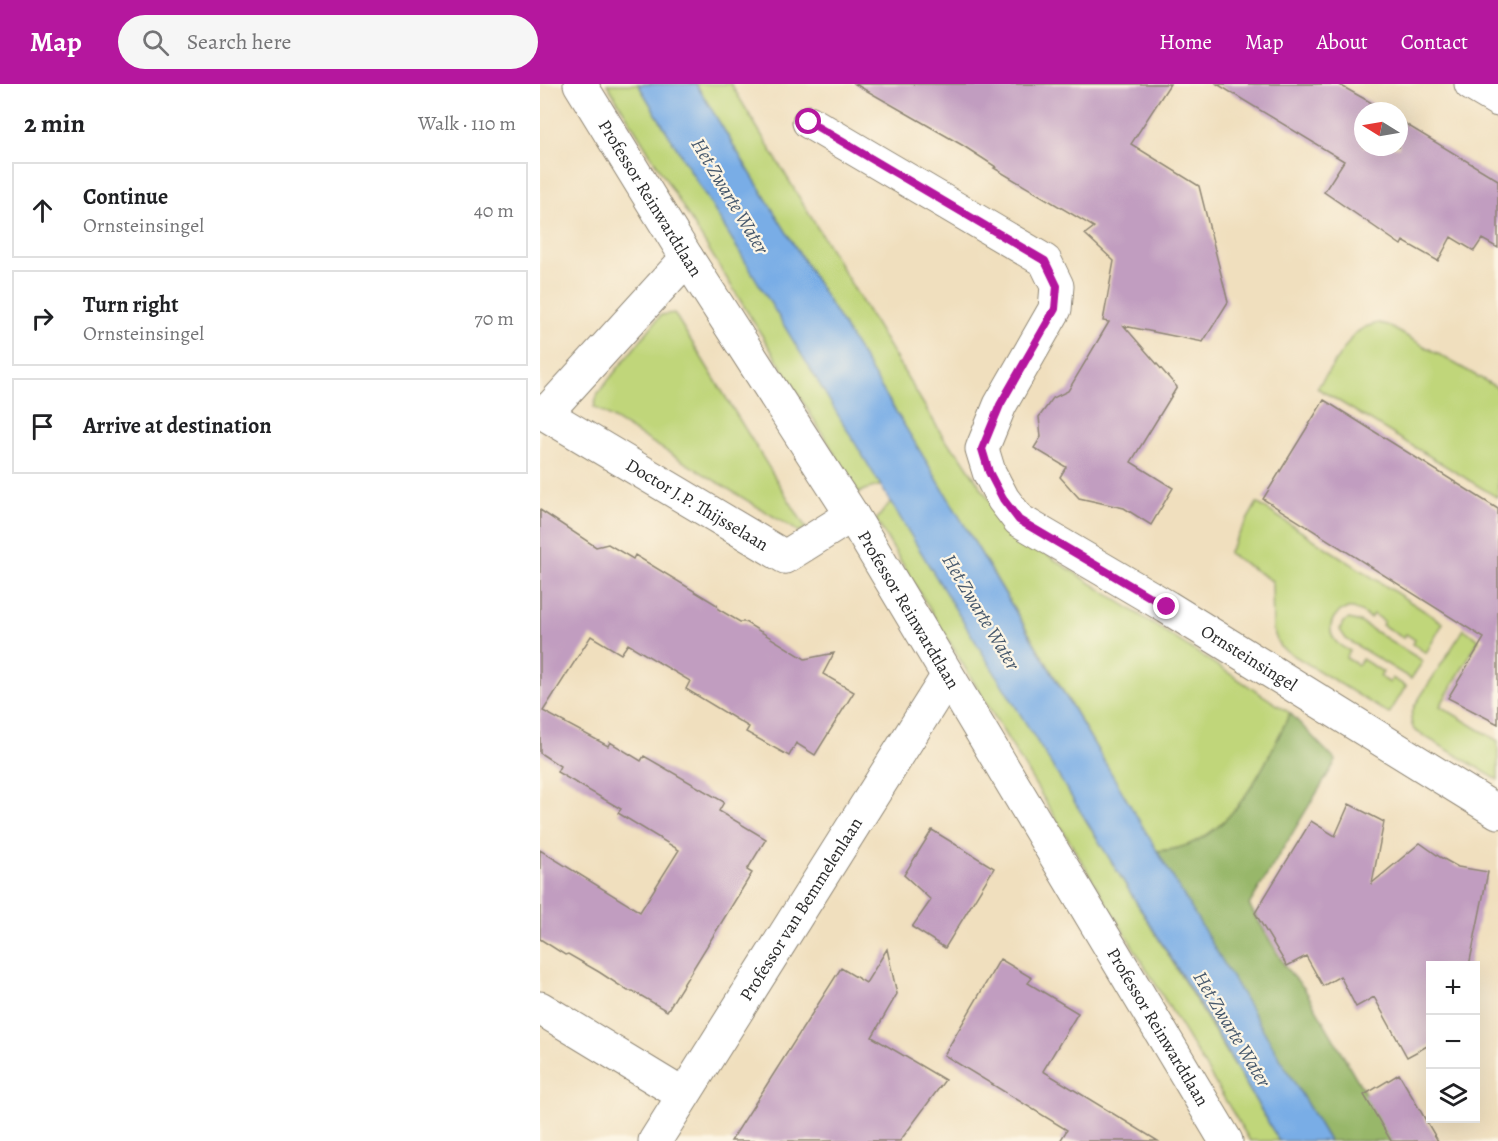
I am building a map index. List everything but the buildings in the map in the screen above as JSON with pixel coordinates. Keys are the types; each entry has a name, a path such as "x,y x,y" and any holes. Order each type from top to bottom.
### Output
{"street":[{"name":"Professor Reinwardtlaan","path":"580,84 687,258 852,515 1226,1141"},
{"path":"1471,84 1498,100"},
{"name":"Ornsteinsingel","path":"809,122 1045,261 1057,286 1055,309 1000,405 982,449 989,472 1003,499 1019,520 1167,607 1498,812"},
{"path":"543,413 687,258"},
{"name":"Doctor J.P. Thijsselaan","path":"543,413 785,557 852,515"},
{"name":"Professor van Bemmelenlaan","path":"655,1141 947,676"},
{"path":"540,1008 683,1095"}],"green space":[{"path":"607,84 638,84 882,485 859,493"},
{"path":"696,84 731,84 945,440 961,457 1009,530 1290,713 1268,758 1240,803 1223,822 1204,837 1182,847 1156,851 871,370"},
{"path":"674,313 806,528 799,532 594,407 598,393 661,315"},
{"path":"1378,323 1387,325 1498,388 1498,498 1317,388 1354,334"},
{"path":"891,501 1184,980 1279,1141 1250,1141 876,520"},
{"path":"1257,503 1443,623 1426,653 1413,644 1415,640 1406,634 1403,638 1382,625 1384,621 1373,614 1370,618 1357,610 1347,609 1334,618 1332,634 1337,643 1350,651 1346,658 1358,665 1362,659 1383,672 1380,677 1390,683 1392,678 1406,686 1389,714 1280,647 1273,630 1272,581 1228,553"},
{"path":"1349,619 1360,622 1423,661 1411,679 1346,639 1340,630 1343,622"},
{"path":"1464,629 1479,640 1440,706 1498,741 1498,780 1414,730 1411,723 1415,705"},
{"path":"1290,713 1336,761 1249,905 1286,968 1304,988 1393,1141 1329,1141 1156,851 1182,847 1204,837 1223,822 1255,781"}],"water":[{"name":"Het Zwarte Water","path":"638,84 696,84 934,474 1329,1141 1279,1141 1208,1018 959,615"}],"route":[{"path":"809,122 1045,261 1057,286 1055,309 1000,405 982,449 989,472 1003,499 1019,520 1167,607"}]}
